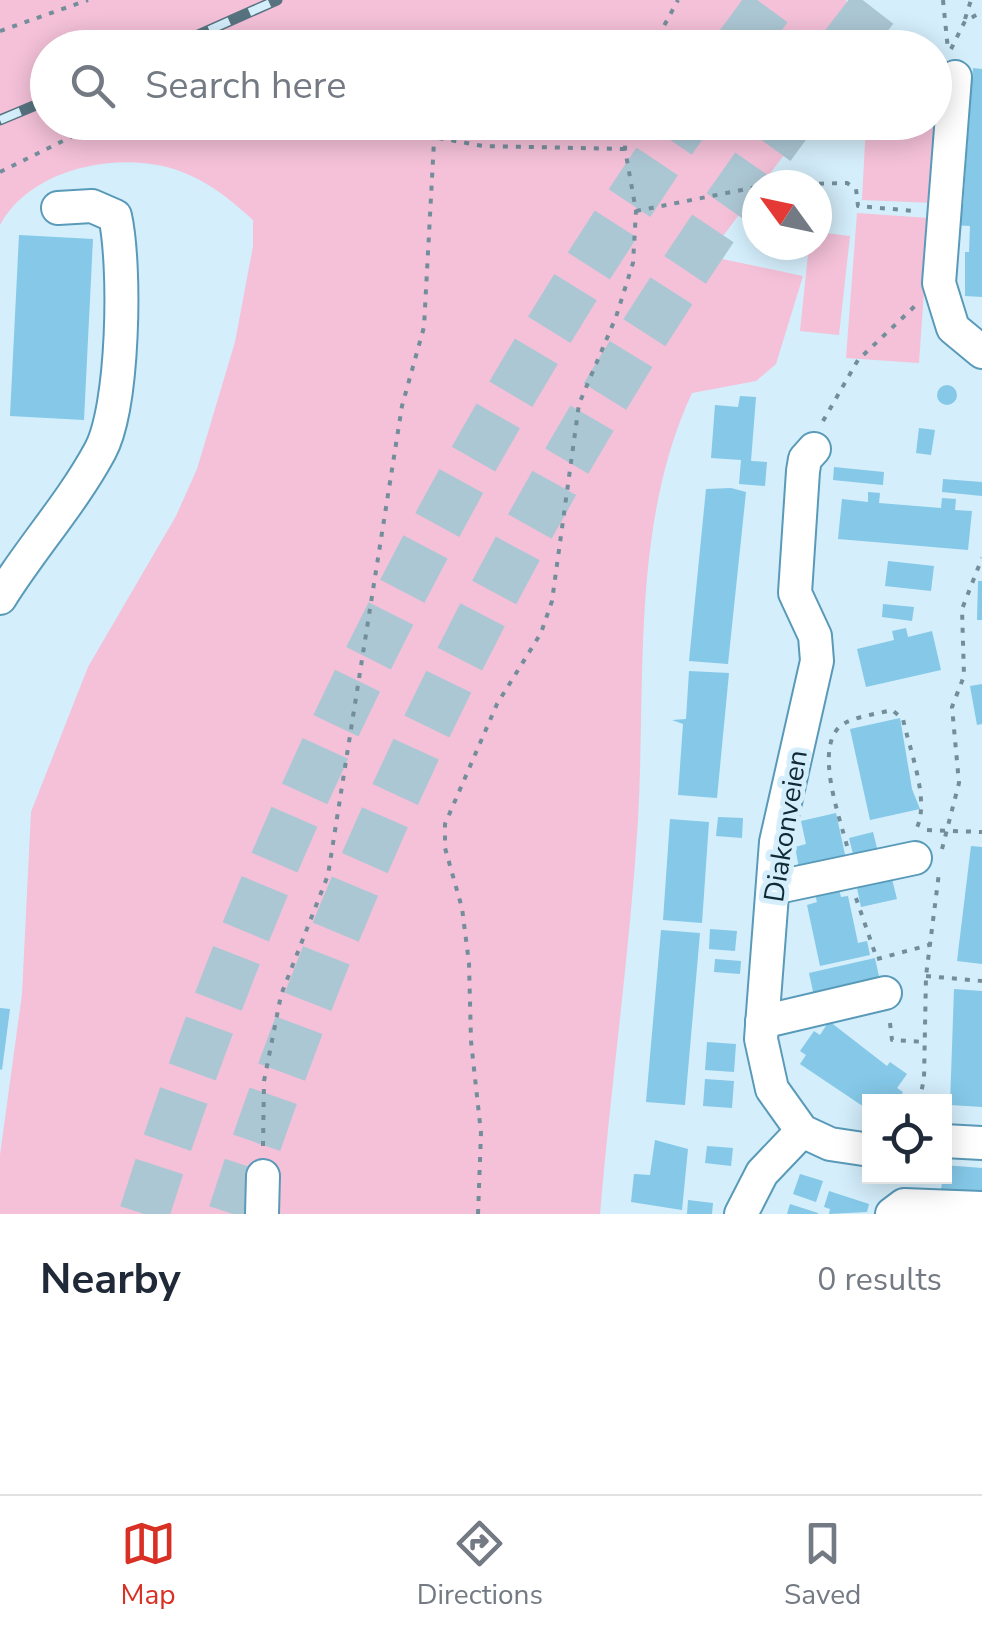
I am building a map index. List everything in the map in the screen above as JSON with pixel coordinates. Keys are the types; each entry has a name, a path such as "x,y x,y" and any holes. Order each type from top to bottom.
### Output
{"street":[{"path":"952,114 955,77"},
{"path":"950,140 938,283 953,328 982,352"},
{"path":"0,598 101,450 115,405 122,246 115,216 92,206 58,208"},
{"name":"Diakonveien","path":"802,1131 772,1089 764,1069 762,1022 780,813 816,661 815,636 796,593 803,471 805,459 814,450"},
{"path":"773,888 846,872 914,847"},
{"path":"762,1022 885,992"},
{"path":"741,1214 762,1172 802,1131 830,1144 862,1149"},
{"path":"952,1141 982,1143"},
{"path":"262,1214 263,1176"},
{"path":"892,1214 904,1205 982,1208"}],"path":[{"path":"0,31 88,0"},
{"path":"662,30 678,0"},
{"path":"944,0 946,30"},
{"path":"952,46 971,0"},
{"path":"965,20 982,12"},
{"path":"0,172 64,140"},
{"path":"263,1176 264,1081 278,1012 328,875 402,406 424,327 434,140 625,149"},
{"path":"478,1214 481,1133 471,1041 469,963 462,908 444,848 445,824 497,704 541,633 552,601 579,404 627,288 636,211 625,140"},
{"path":"832,183 847,183 856,189 858,206 944,213"},
{"path":"636,211 742,190"},
{"path":"814,450 824,417 858,360 938,283"},
{"path":"919,1094 929,945 959,783 952,708 964,676 962,609 982,558"},
{"path":"914,847 922,820 900,712 847,722 834,738 828,765 850,856 846,872 885,992 892,1040 925,1042"},
{"path":"949,828 982,832"},
{"path":"876,960 909,947 929,945"},
{"path":"926,976 982,981"}],"shaded area":[{"path":"0,0 846,0 855,30 30,30 30,140 795,140 773,170 742,170 742,211 708,256 803,276 776,364 756,381 692,393 672,443 659,495 645,602 635,869 600,1214 0,1214 0,1155 22,994 31,812 88,667 176,516 197,469 235,342 253,246 253,220 235,204 196,178 151,164 126,162 76,169 32,190 0,225"},
{"path":"865,140 937,140 934,203 862,200"},
{"path":"857,213 929,218 919,363 846,358"},
{"path":"832,234 850,236 839,335 800,331 807,260 832,260"}],"building":[{"path":"973,68 982,69 982,297 965,296 965,252 969,252 970,226 951,225 952,205 963,206"},
{"path":"19,235 93,239 84,420 10,416"},
{"path":"947,385 957,395 947,405 937,395"},
{"path":"740,396 756,397 751,461 767,462 765,486 739,484 741,460 711,458 715,405 738,407"},
{"path":"919,428 935,430 931,455 916,453"},
{"path":"834,467 884,472 883,485 833,480"},
{"path":"943,479 982,482 982,496 942,492"},
{"path":"706,489 746,492 728,664 689,661"},
{"path":"868,492 880,493 879,503 941,508 942,498 956,499 955,510 972,511 968,550 838,539 842,499 868,502"},
{"path":"888,561 934,566 931,591 885,586"},
{"path":"978,581 982,581 982,620 977,620"},
{"path":"883,604 914,607 912,621 882,617"},
{"path":"906,628 908,637 932,631 941,670 866,687 857,649 894,640 892,631"},
{"path":"689,671 729,673 717,798 678,795 683,724 672,720 686,719"},
{"path":"982,684 982,724 977,725 970,686"},
{"path":"900,718 912,789 920,809 870,820 850,729"},
{"path":"836,813 846,859 799,868 795,847 806,844 801,821"},
{"path":"718,817 743,818 742,838 716,836"},
{"path":"670,819 709,822 702,923 663,920"},
{"path":"873,832 879,856 855,862 849,838"},
{"path":"971,846 982,847 982,964 957,961"},
{"path":"891,875 897,899 861,907 856,883"},
{"path":"839,889 841,897 848,896 858,943 867,941 870,955 820,966 807,905 817,902 815,894"},
{"path":"710,929 737,931 735,951 709,949"},
{"path":"661,930 700,933 685,1105 646,1102"},
{"path":"875,958 880,981 814,996 809,973"},
{"path":"715,959 741,961 740,974 714,972"},
{"path":"954,989 982,991 982,1107 952,1105"},
{"path":"0,1008 10,1009 2,1070 0,1069"},
{"path":"829,1021 887,1066 890,1062 907,1074 897,1088 902,1094 862,1094 862,1106 800,1064 806,1055 800,1051 814,1031 820,1035"},
{"path":"707,1042 736,1044 734,1072 705,1070"},
{"path":"705,1079 734,1081 732,1108 703,1106"},
{"path":"655,1140 688,1149 682,1210 631,1202 634,1174 650,1175"},
{"path":"707,1146 733,1148 731,1166 705,1163"},
{"path":"952,1166 982,1168 982,1194 941,1190 942,1184 952,1184"},
{"path":"800,1174 823,1181 816,1202 793,1194"},
{"path":"829,1191 869,1204 867,1212 829,1214 830,1209 824,1207"},
{"path":"688,1200 713,1203 712,1214 687,1214"},
{"path":"790,1204 818,1213 818,1214 787,1214"}],"tunnel":[{"path":"751,30 773,0"},
{"path":"857,30 880,0"},
{"path":"144,1214 193,1069 248,926 308,786 374,648 519,380 672,140"},
{"path":"233,1214 338,926 467,646 539,510 617,377 775,140"}],"railway":[{"path":"210,30 277,0"},
{"path":"0,120 30,108"}]}
